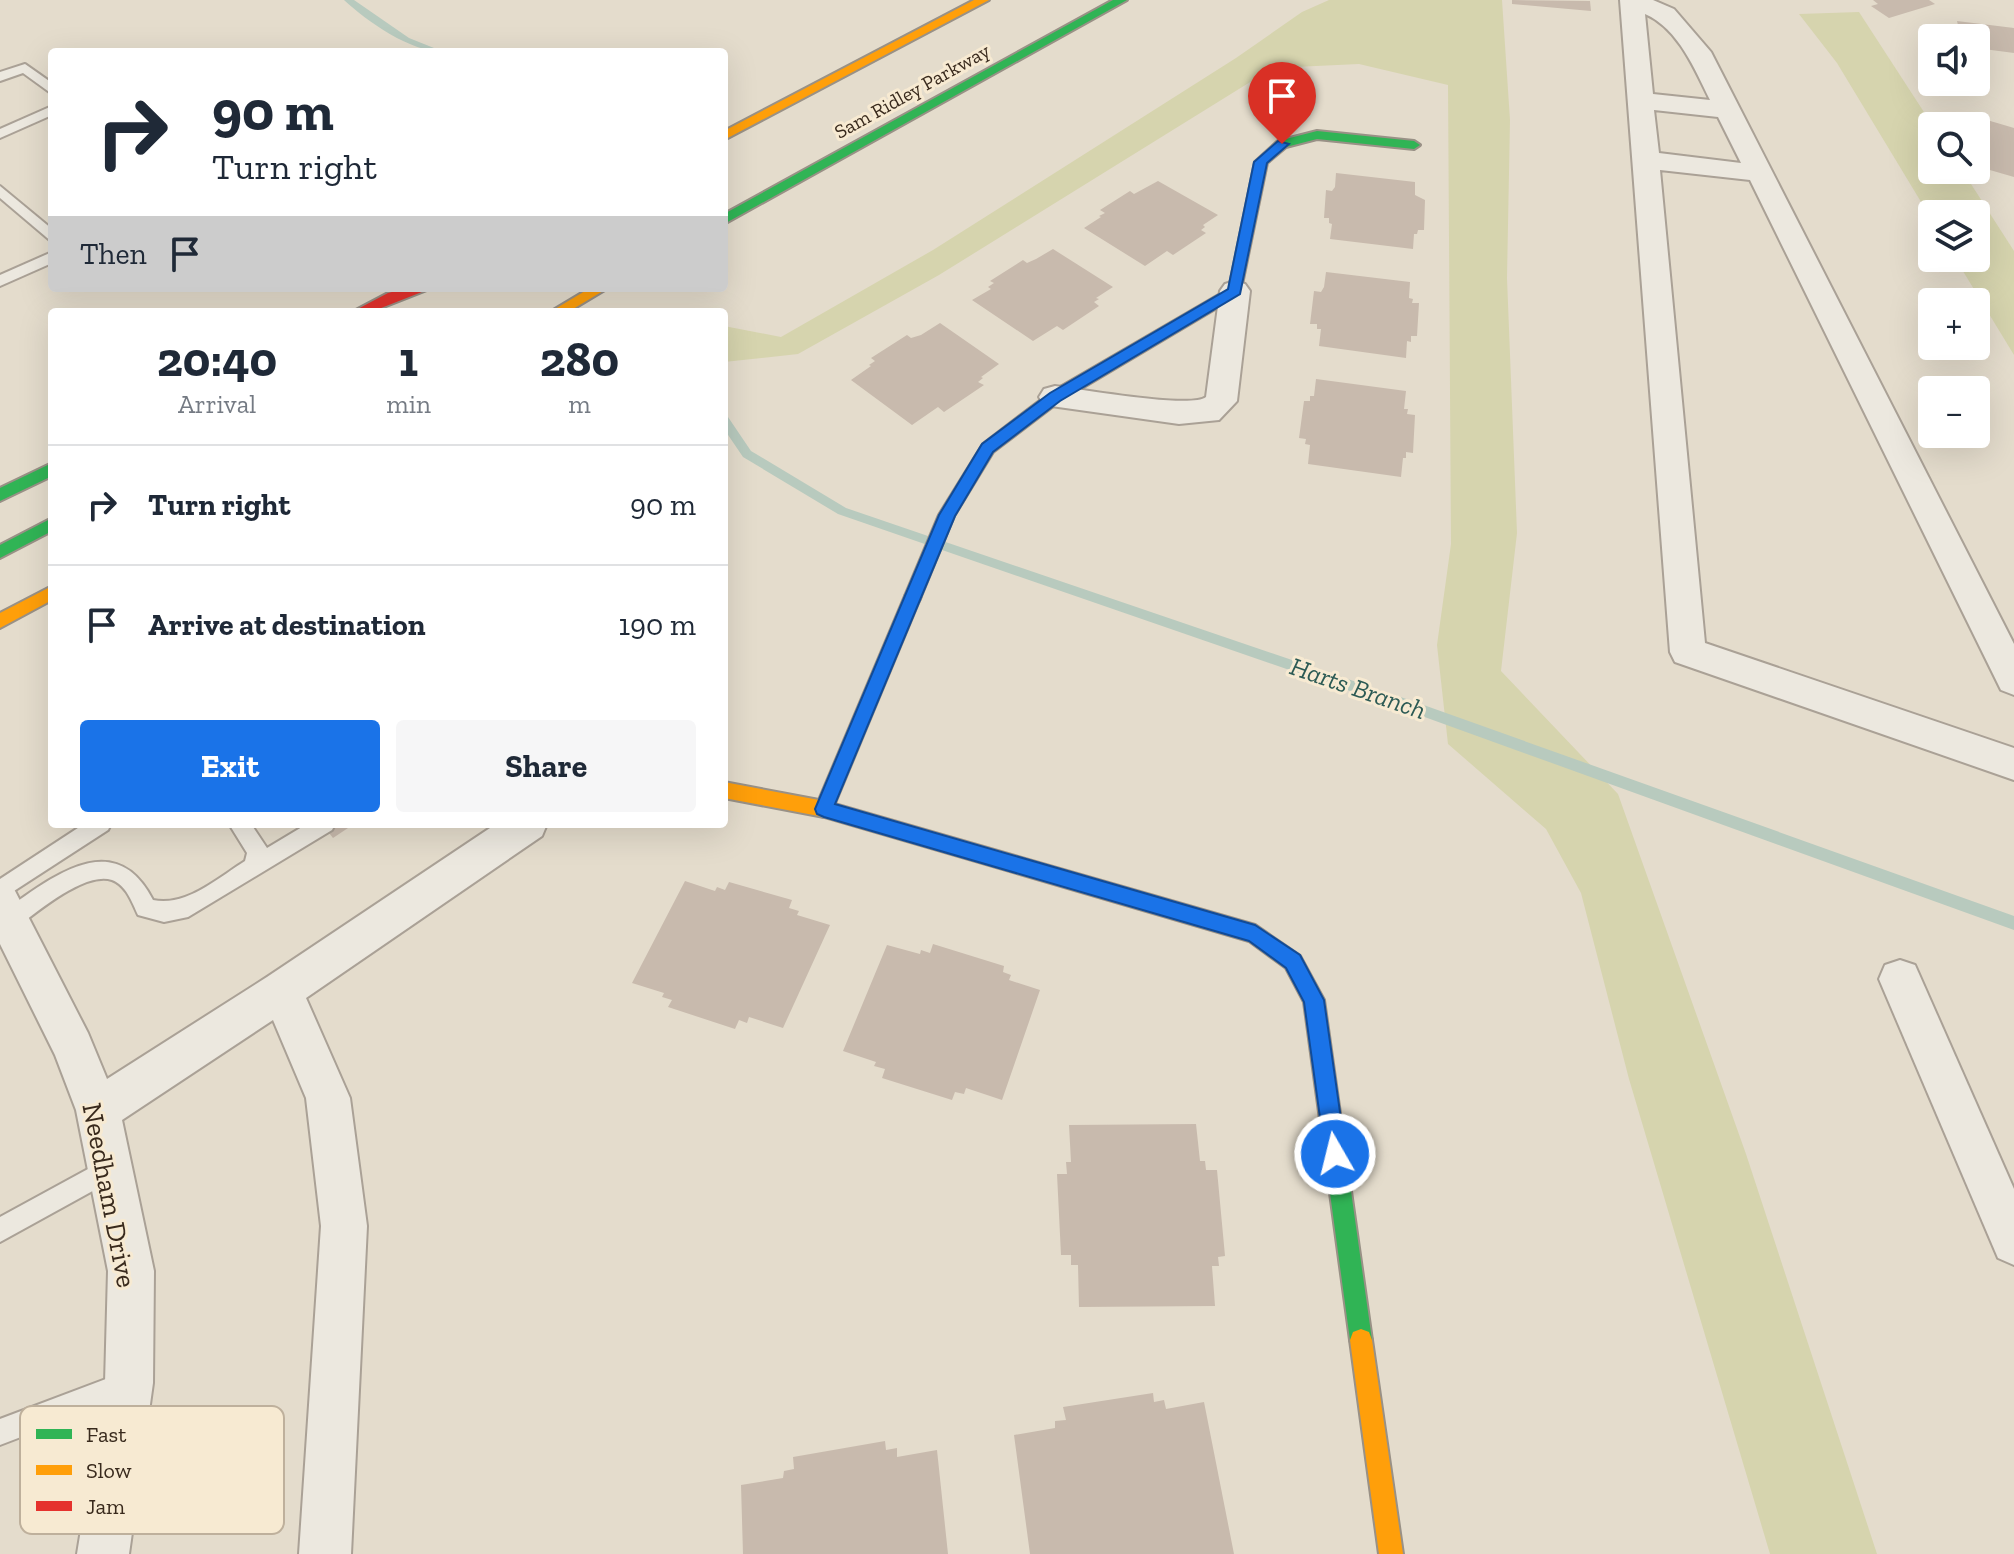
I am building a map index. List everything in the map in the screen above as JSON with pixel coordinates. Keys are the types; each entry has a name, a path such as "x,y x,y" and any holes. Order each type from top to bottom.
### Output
{"street":[{"name":"Sam Ridley Parkway","path":"728,134 983,0"},
{"name":"Sam Ridley Parkway","path":"728,218 1121,0"},
{"path":"2014,680 1699,52 1665,14 1633,0 1688,652 2014,764"},
{"path":"1641,101 1728,110"},
{"path":"1055,397 1179,413 1208,412 1221,401 1235,291 1261,162 1282,144 1317,135 1414,145"},
{"path":"1646,160 1760,173"},
{"path":"824,809 947,515 988,448 1055,397 1235,291"},
{"path":"368,308 409,292"},
{"path":"399,308 429,292"},
{"path":"427,308 440,292"},
{"path":"564,308 594,292"},
{"path":"0,495 48,471"},
{"path":"0,552 48,526"},
{"path":"0,621 48,594"},
{"path":"728,791 824,809 1255,934 1293,962 1314,1000 1391,1554"},
{"path":"98,1110 282,991 522,828"},
{"name":"Needham Drive","path":"3,904 73,1047 98,1110 131,1271 129,1383 126,1406"},
{"path":"1900,979 2014,1242"},
{"path":"282,991 328,1098 344,1226 325,1554"},
{"name":"Needham Drive","path":"103,1554 106,1534"}],"lane":[{"path":"0,77 25,68 48,89"},
{"path":"0,118 48,95"},
{"path":"0,134 48,112"},
{"path":"0,190 48,233"},
{"path":"0,281 48,259"},
{"path":"3,904 96,828"},
{"path":"242,828 258,851 254,868"},
{"path":"3,904 83,872 107,868 131,881 146,908 164,912 188,907 319,828"},
{"path":"0,1230 110,1169"},
{"path":"68,1406 129,1383"},
{"path":"0,1432 20,1424"}],"shaded area":[{"path":"1329,0 1502,0 1510,120 1507,278 1517,533 1501,671 1618,794 1746,1154 1877,1554 1770,1554 1629,1079 1581,893 1546,829 1448,744 1437,645 1451,544 1448,85 1359,64 1273,68 939,275 798,354 728,362 728,327 781,337 933,250 1236,58 1302,12"},
{"path":"1859,12 1924,112 1918,112 1918,184 1971,184 1981,200 1920,200 1837,63 1799,14"},
{"path":"1990,214 2014,251 2014,355 1990,316 1990,288 1973,288 1964,272 1990,272"}],"building":[{"path":"1512,0 1590,1 1591,11 1512,4"},
{"path":"1873,0 1929,0 1935,4 1889,18 1871,6 1878,4"},
{"path":"1990,25 2014,28 2014,53 1990,50"},
{"path":"1990,121 2014,128 2014,177 1990,170"},
{"path":"1336,173 1415,182 1415,195 1425,200 1424,230 1414,234 1413,249 1330,239 1332,224 1329,218 1324,218 1326,190 1332,191 1335,187"},
{"path":"1158,181 1218,215 1203,225 1205,227 1201,230 1206,233 1173,255 1167,251 1145,266 1084,228 1105,213 1100,210 1130,191 1134,194"},
{"path":"1053,249 1113,287 1096,298 1099,299 1094,302 1099,306 1063,330 1057,326 1033,341 972,300 991,289 988,287 994,283 990,281 1023,260 1027,263"},
{"path":"1326,272 1410,282 1409,298 1413,299 1412,303 1419,303 1417,336 1411,336 1411,342 1407,341 1406,358 1319,346 1321,329 1317,329 1317,324 1310,324 1314,291 1321,292"},
{"path":"940,323 999,364 981,377 978,382 984,385 944,412 938,407 912,425 851,380 871,366 875,361 871,358 907,335 911,338 921,335"},
{"path":"1316,379 1406,391 1404,409 1408,409 1407,414 1415,415 1413,453 1406,452 1406,458 1403,458 1401,477 1308,464 1310,445 1305,444 1306,439 1299,438 1304,401 1310,401 1310,396 1314,396"},
{"path":"325,828 348,828 333,838"},
{"path":"685,881 715,891 717,887 725,890 729,882 792,900 789,908 799,911 797,915 830,925 783,1028 749,1017 747,1023 739,1020 735,1029 668,1007 672,1000 662,997 664,993 632,983"},
{"path":"933,944 1004,966 1003,972 1011,975 1009,980 1040,990 1002,1100 966,1088 964,1094 955,1092 952,1100 882,1078 885,1069 874,1066 876,1062 843,1051 887,945 920,954 921,950 930,953"},
{"path":"1196,1124 1200,1161 1205,1161 1206,1170 1217,1170 1225,1256 1218,1257 1219,1266 1212,1266 1215,1306 1079,1307 1078,1265 1071,1265 1071,1255 1061,1255 1057,1174 1067,1174 1066,1162 1071,1162 1069,1125"},
{"path":"1153,1393 1154,1402 1164,1400 1166,1409 1204,1402 1234,1554 1030,1554 1014,1435 1055,1428 1055,1421 1066,1420 1063,1407"},
{"path":"885,1441 886,1450 897,1448 897,1457 937,1450 948,1554 743,1554 741,1485 783,1478 784,1471 794,1469 793,1457"}],"waterway":[{"name":"Harts Branch","path":"348,0 406,40 428,48"},
{"name":"Harts Branch","path":"728,426 747,454 842,511 1413,707 2014,923"}],"traffic: fast":[{"path":"728,218 1121,0"},
{"path":"913,596 947,515 988,448 1055,397 1235,291 1261,162 1282,144 1317,135 1414,145"},
{"path":"0,495 48,471"},
{"path":"0,552 48,526"},
{"path":"824,809 1255,934 1293,962 1314,1000 1361,1340"}],"traffic: slow":[{"path":"728,134 983,0"},
{"path":"564,308 594,292"},
{"path":"0,621 48,594"},
{"path":"728,791 824,809 913,596"},
{"path":"1361,1340 1391,1554"}],"traffic: jam":[{"path":"368,308 409,292"}],"route":[{"path":"1282,144 1261,162 1235,291 1055,397 988,448 947,515 824,809 1255,934 1293,962 1314,1000 1335,1154"}]}
